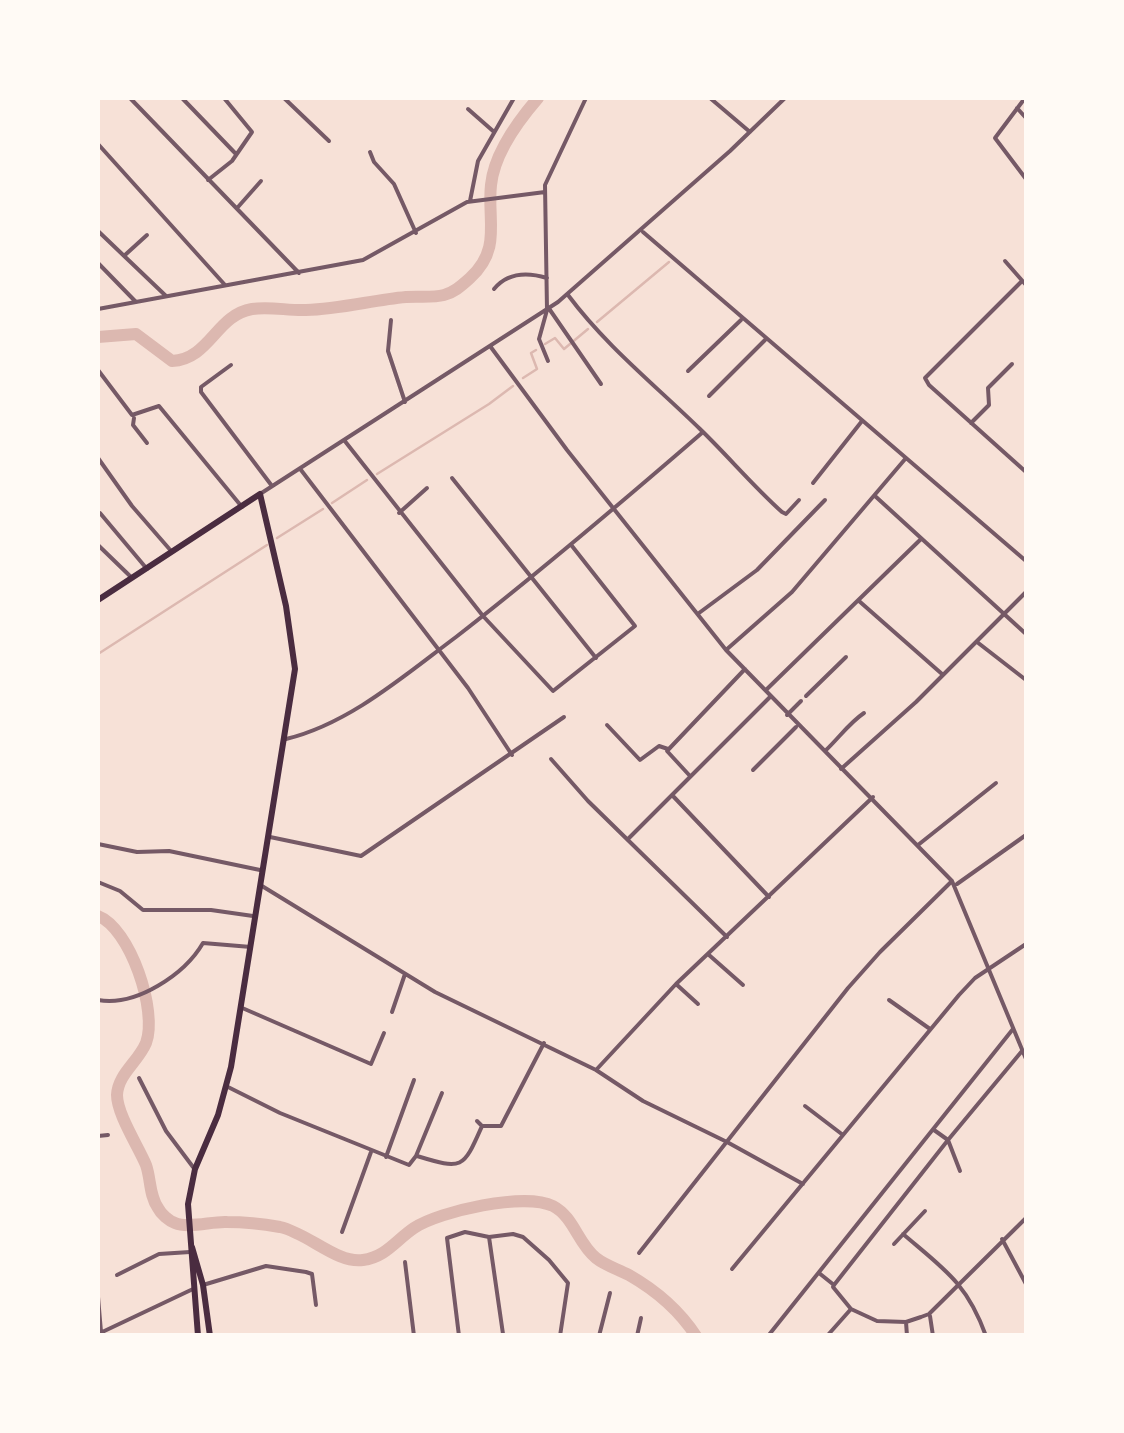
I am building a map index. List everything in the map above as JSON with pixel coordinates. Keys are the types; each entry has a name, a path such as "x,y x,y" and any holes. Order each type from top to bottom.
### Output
{"main road":[{"path":"99,598 260,494 295,658 286,739 226,1086 218,1116 194,1169 188,1215 198,1336"},
{"path":"192,1250 203,1285 210,1336"}],"street":[{"path":"130,98 299,273"},
{"path":"182,98 235,153"},
{"path":"208,180 232,161 252,132 224,98"},
{"path":"284,98 329,142"},
{"path":"470,201 478,160 514,98"},
{"path":"548,361 539,339 548,309 544,192 586,98"},
{"path":"710,98 750,132"},
{"path":"260,494 568,295 785,98"},
{"path":"1026,98 995,138 1026,178"},
{"path":"1017,108 1026,118"},
{"path":"468,109 493,131"},
{"path":"98,144 226,286"},
{"path":"370,152 394,184 416,233"},
{"path":"238,208 261,180"},
{"path":"98,309 363,260 470,201 544,192"},
{"path":"98,231 166,296"},
{"path":"641,231 1026,560"},
{"path":"124,256 147,235"},
{"path":"1005,261 1024,283 926,376 929,386 1026,472"},
{"path":"98,263 135,301"},
{"path":"494,290 499,283 520,274 547,278"},
{"path":"568,295 594,329 784,514 799,500"},
{"path":"548,309 601,384"},
{"path":"391,320 388,351 404,402"},
{"path":"688,372 742,320"},
{"path":"708,396 765,340"},
{"path":"490,346 726,650 954,883 1026,1059"},
{"path":"971,423 989,406 988,388 1012,364"},
{"path":"231,365 202,387 201,392 272,486"},
{"path":"98,370 135,417"},
{"path":"135,417 159,406 242,508"},
{"path":"135,417 133,425 148,444"},
{"path":"813,483 862,421"},
{"path":"286,739 305,734 359,705 439,649 572,546 703,432"},
{"path":"344,440 483,616 551,691 634,626 572,546"},
{"path":"98,458 100,467 173,553"},
{"path":"726,650 792,592 906,458"},
{"path":"300,468 439,649 512,755"},
{"path":"452,478 596,658"},
{"path":"399,513 427,488"},
{"path":"874,496 1026,634"},
{"path":"698,614 757,570 824,500"},
{"path":"100,514 147,569"},
{"path":"767,689 921,539"},
{"path":"98,545 132,578"},
{"path":"841,769 1026,592"},
{"path":"859,601 942,674"},
{"path":"977,642 1026,680"},
{"path":"787,714 846,658"},
{"path":"690,776 668,755 668,749 745,669"},
{"path":"629,838 771,696"},
{"path":"825,752 864,713"},
{"path":"270,836 361,856 564,718"},
{"path":"608,725 640,760 660,746 668,749"},
{"path":"753,770 797,726"},
{"path":"551,759 588,801 727,937"},
{"path":"918,845 996,783"},
{"path":"672,795 768,897"},
{"path":"596,1070 676,984 872,798"},
{"path":"639,1252 880,952 954,883 1026,835"},
{"path":"98,844 142,852 169,851 264,871"},
{"path":"98,882 120,891 143,910 211,910 256,916"},
{"path":"262,886 436,992 596,1070 643,1101 803,1184"},
{"path":"98,1000 116,1002 153,987 197,956 203,943 251,947"},
{"path":"732,1269 976,978 1026,944"},
{"path":"708,954 743,985"},
{"path":"392,1012 405,974"},
{"path":"676,984 698,1004"},
{"path":"889,1000 930,1029"},
{"path":"240,1007 371,1064 384,1032"},
{"path":"768,1336 1013,1029"},
{"path":"1019,1042 1026,1036"},
{"path":"477,1121 482,1126 501,1126 544,1044"},
{"path":"834,1285 1023,1050"},
{"path":"138,1078 166,1130 194,1169"},
{"path":"386,1157 414,1080"},
{"path":"226,1086 371,1152 410,1164 442,1093"},
{"path":"805,1106 843,1135"},
{"path":"416,1156 448,1165 462,1164 482,1126"},
{"path":"934,1130 948,1140 960,1170"},
{"path":"98,1136 108,1135"},
{"path":"342,1232 371,1152"},
{"path":"894,1244 926,1211"},
{"path":"819,1274 834,1285 851,1309 877,1321 906,1322 929,1314 1026,1218"},
{"path":"459,1336 447,1238 473,1232 490,1237 523,1237 565,1277 568,1289 560,1336"},
{"path":"904,1234 959,1283 986,1336"},
{"path":"490,1237 503,1334"},
{"path":"1002,1240 1026,1284"},
{"path":"117,1274 149,1258 192,1250"},
{"path":"405,1262 414,1336"},
{"path":"203,1285 266,1266 306,1272 312,1274 316,1305"},
{"path":"98,1297 99,1333 193,1289"},
{"path":"599,1336 610,1293"},
{"path":"828,1336 851,1309"},
{"path":"929,1314 933,1336"},
{"path":"637,1336 640,1318"},
{"path":"906,1322 907,1336"},
{"path":"470,1336 533,1336"}],"waterway":[{"path":"98,337 136,334 172,361 195,353 230,319 252,309 319,309 452,292 470,278 486,256 491,234 493,173 502,150 538,98"},
{"path":"597,322 669,262"},
{"path":"545,344 555,338 564,349 588,329"},
{"path":"523,378 537,369 531,353 536,350"},
{"path":"377,474 513,386"},
{"path":"332,503 367,480"},
{"path":"277,538 323,509"},
{"path":"98,654 267,545"},
{"path":"98,916 121,936 145,992 149,1029 146,1043 121,1081 117,1095 124,1120 146,1165 155,1203 168,1219 187,1225 234,1222 280,1227 343,1257 363,1260 443,1215 504,1202 540,1202 560,1211 596,1258 639,1281 667,1302 696,1336"}]}
